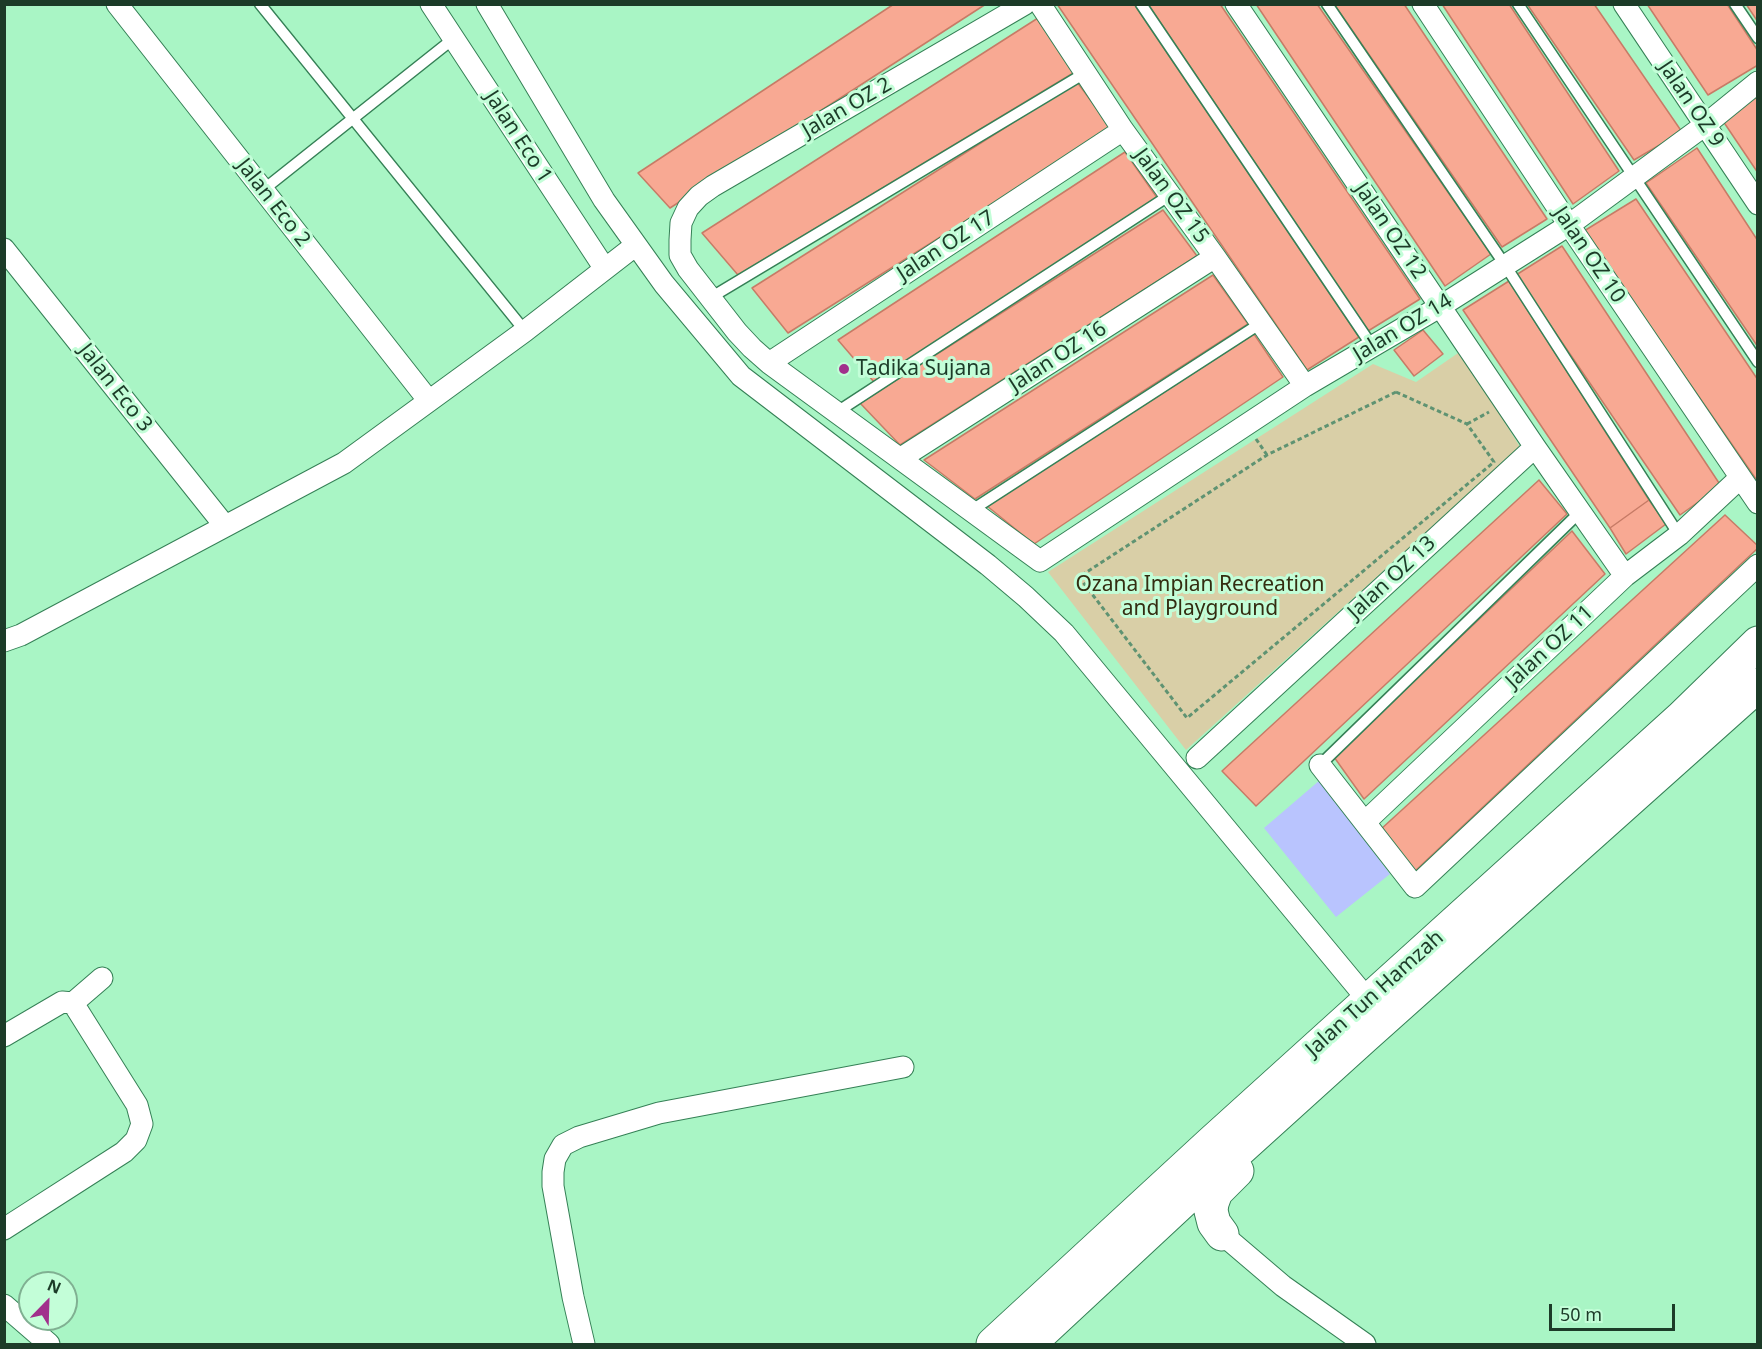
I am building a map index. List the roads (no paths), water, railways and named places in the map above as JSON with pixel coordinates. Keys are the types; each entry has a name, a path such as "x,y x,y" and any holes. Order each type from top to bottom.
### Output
{"main road":[{"name":"Jalan Tun Hamzah","path":"993,1344 1193,1159 1681,718 1758,643"},
{"name":"Jalan Tun Hamzah","path":"1038,1336 1364,1036 1758,685"},
{"path":"1222,1234 1214,1223 1211,1211 1216,1192 1294,1113 1364,1036"},
{"path":"1038,1336 1175,1226 1186,1221 1202,1224 1222,1234"}],"street":[{"name":"Jalan Eco 2","path":"117,4 429,401"},
{"name":"Jalan Eco 1","path":"431,4 605,269"},
{"path":"487,4 604,200 701,330 741,376 988,565 1064,633 1368,1000"},
{"name":"Jalan OZ 2","path":"710,298 680,255 681,223 688,208 699,196 1025,4"},
{"name":"Jalan OZ 15","path":"1040,4 1123,130 1305,386"},
{"name":"Jalan OZ 12","path":"1236,4 1535,447 1625,576"},
{"name":"Jalan OZ 10","path":"1423,4 1569,225 1758,503"},
{"name":"Jalan OZ 9","path":"1624,4 1758,204"},
{"name":"Jalan OZ 14","path":"972,510 1040,561 1305,386 1441,306 1569,225 1705,125 1758,82"},
{"name":"Jalan OZ 17","path":"770,363 1123,130"},
{"path":"4,641 21,635 344,463 525,331 636,245"},
{"name":"Jalan Eco 3","path":"4,249 225,526"},
{"name":"Jalan OZ 16","path":"901,458 1215,257"},
{"path":"710,298 737,332 770,363 972,510"},
{"name":"Jalan OZ 13","path":"1197,758 1535,447"},
{"name":"Jalan OZ 11","path":"1365,822 1625,576 1678,535 1740,478"},
{"path":"1320,765 1415,887 1758,565"},
{"path":"4,1036 62,1002 73,1003 102,978"},
{"path":"4,1229 124,1152 136,1140 142,1124 136,1105 73,1003"},
{"path":"584,1344 553,1186 555,1159 563,1145 579,1137 659,1113 903,1067"},
{"path":"1222,1234 1283,1286 1365,1344"},
{"path":"4,1305 49,1344"}],"lane":[{"path":"260,4 525,331"},
{"path":"1141,4 1372,346"},
{"path":"1327,4 1506,265 1678,535"},
{"path":"1518,4 1758,362"},
{"path":"1735,4 1758,38"},
{"path":"263,190 453,39"},
{"path":"710,298 1085,73"},
{"path":"837,412 1170,195"},
{"path":"972,510 1261,323"},
{"path":"1320,765 1580,512"}],"water":[{"path":"1320,780 1390,874 1336,917 1264,828"}],"place":[{"name":"Tadika Sujana","path":"844,369"}],"park label":[{"name":"Ozana Impian Recreation and Playground","path":"1200,597"}]}
